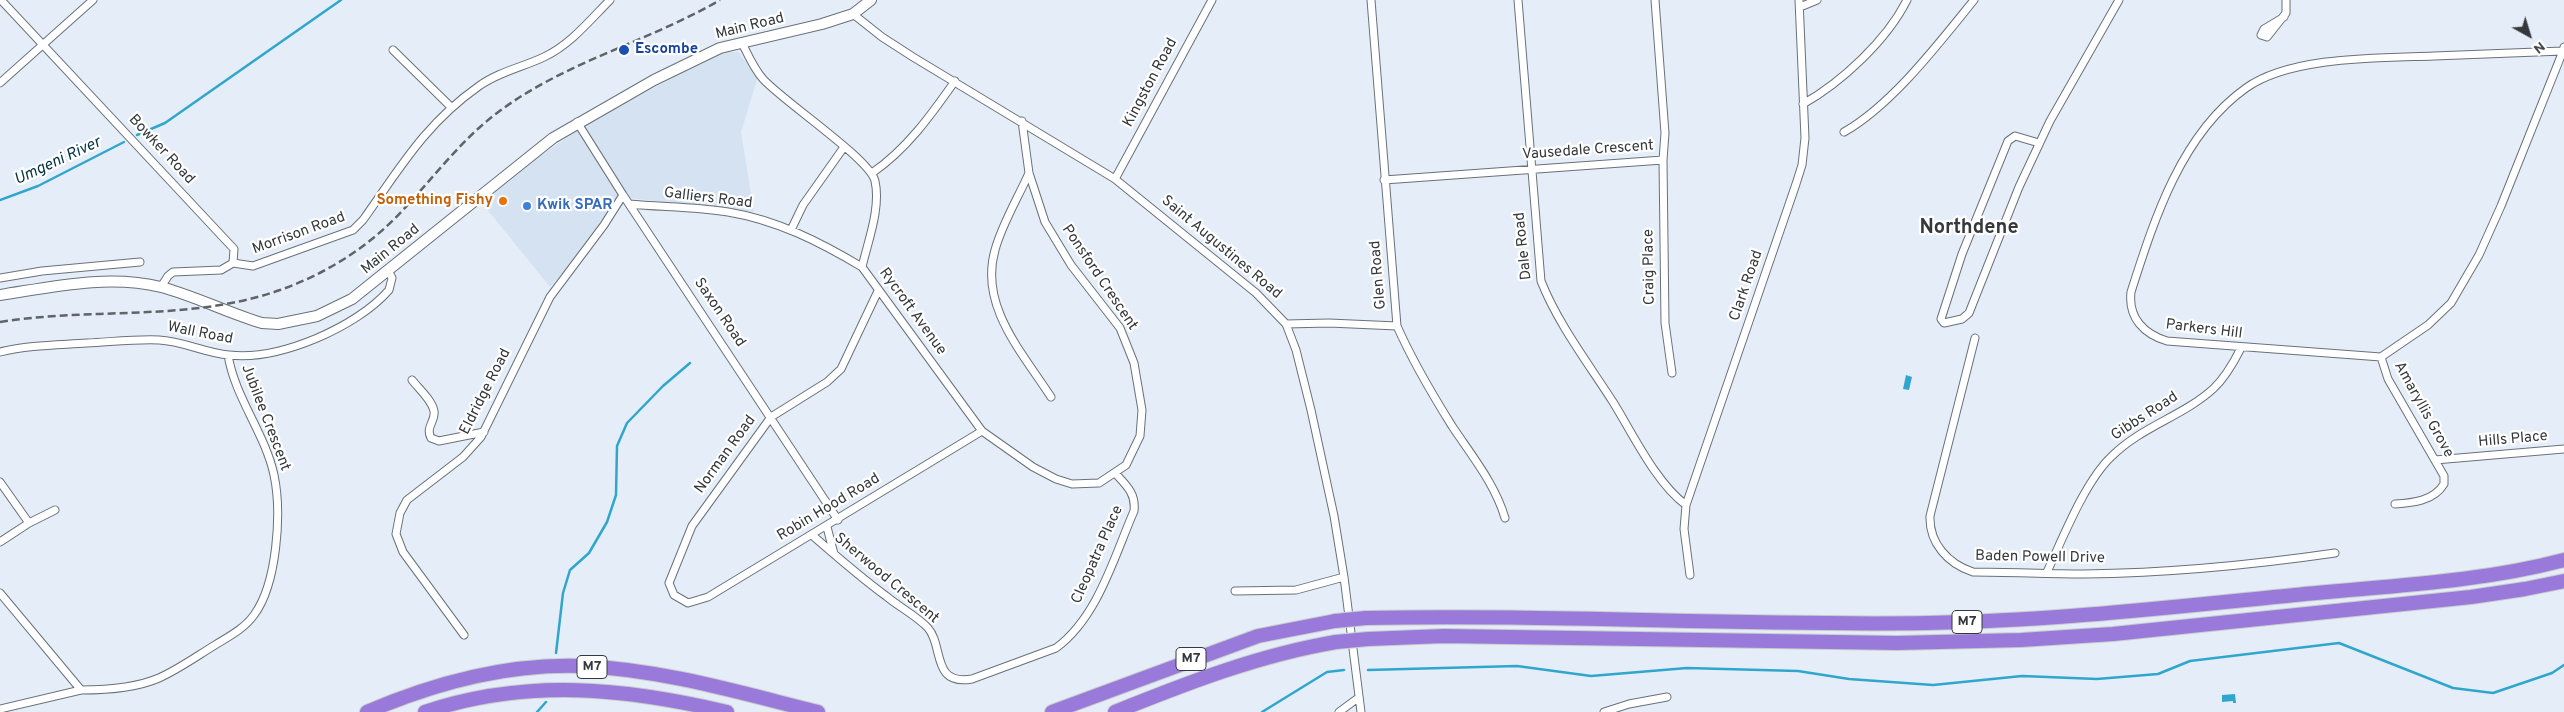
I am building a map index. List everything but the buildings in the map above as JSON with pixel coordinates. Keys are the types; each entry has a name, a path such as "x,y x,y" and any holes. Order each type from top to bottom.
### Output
{"highway":[{"name":"M7","path":"1052,712 1258,636 1335,621 1366,618 1456,617 1855,623 1978,622 2190,605 2466,577 2564,560"},
{"name":"M7","path":"1116,712 1204,677 1254,660 1301,648 1368,639 1444,636 1897,643 2021,640 2113,634 2471,597 2525,589 2564,580"},
{"name":"M7","path":"367,712 400,698 450,682 536,668 582,666 669,676 818,712"},
{"name":"M7","path":"425,712 503,694 556,689 604,690 652,696 728,712"}],"main road":[{"name":"Main Road","path":"0,295 94,283 122,282 161,287 262,323 278,324 308,319 335,310 389,272 518,164 577,122 701,56 720,48 822,24 853,14 871,0"}],"street":[{"name":"Bowker Road","path":"1,0 227,240 234,249 233,263"},
{"path":"0,83 93,0"},
{"name":"Morrison Road","path":"233,263 253,266 353,230 363,220 419,140 451,107 488,80 545,57 567,43 610,0"},
{"name":"Kingston Road","path":"1115,179 1212,0"},
{"name":"Glen Road","path":"1371,0 1397,326 1406,348 1446,415 1491,483 1505,518"},
{"name":"Dale Road","path":"1518,0 1538,264 1546,293 1654,467 1674,494 1686,505"},
{"name":"Vausedale Crescent","path":"1384,180 1664,160 1665,133 1655,0"},
{"path":"1800,4 1816,0"},
{"path":"1803,104 1832,84 1874,45 1895,21 1907,0"},
{"path":"1844,132 1864,119 1891,94 1974,0"},
{"path":"2040,143 2015,136 2008,141 1962,254 1943,309 1941,319 1944,323 1962,320 1969,312 2019,187 2040,143 2118,0"},
{"path":"2284,17 2286,0"},
{"name":"Clark Road","path":"1690,574 1684,529 1686,505 1802,165 1805,138 1800,4"},
{"name":"Saint Augustines Road","path":"853,14 882,37 1115,179 1256,293 1286,324 1296,350 1311,410 1344,578 1361,712"},
{"path":"742,43 758,72 769,86 844,147 872,173 887,163 917,131 955,81"},
{"name":"Parkers Hill","path":"2563,49 2501,206 2461,288 2441,314 2381,356 2241,348 2180,343 2154,337 2138,322 2130,304 2138,271 2179,170 2200,134 2232,99 2260,80 2328,63 2367,59 2563,49"},
{"path":"393,50 451,107"},
{"name":"Ponsford Crescent","path":"1022,121 1029,173 1036,199 1052,235 1071,265 1110,312 1128,345 1134,363 1142,410 1140,436 1126,465 1116,474"},
{"name":"Saxon Road","path":"577,122 623,195 838,520"},
{"path":"791,230 803,206 844,147"},
{"name":"Craig Place","path":"1664,160 1665,314 1672,373"},
{"name":"Rycroft Avenue","path":"872,173 877,190 877,202 862,267 878,292 982,431 1056,479 1083,484 1099,483 1116,474"},
{"path":"1029,173 995,248 990,285 997,312 1051,397"},
{"name":"Eldridge Road","path":"464,636 403,552 398,542 396,528 400,513 407,500 463,457 484,432 550,297 604,225 623,195"},
{"name":"Galliers Road","path":"629,204 727,212 753,218 791,230 817,241 862,267"},
{"path":"0,278 42,271 140,262"},
{"path":"161,287 168,276 174,272 221,270 233,263"},
{"name":"Wall Road","path":"0,352 38,346 160,340 228,355 267,354 296,346 350,321 385,295 392,284 389,272"},
{"name":"Norman Road","path":"688,603 674,595 669,583 684,542 700,514 771,417 835,376 849,356 878,292"},
{"path":"1286,324 1329,323 1397,326"},
{"name":"Baden Powell Drive","path":"1975,338 1934,495 1930,524 1932,534 1944,555 1961,568 1973,572 2082,574 2245,565 2335,553"},
{"name":"Gibbs Road","path":"2047,572 2092,482 2110,457 2129,441 2213,389 2232,367 2241,348"},
{"name":"Jubilee Crescent","path":"0,709 81,690 146,682 174,671 242,628 254,616 266,594 274,562 277,507 274,476 233,379 228,355"},
{"name":"Amaryllis Grove","path":"2381,356 2388,379 2422,442 2444,476 2441,489 2428,498 2412,503 2395,504"},
{"path":"412,380 434,408 434,417 428,430 431,438 439,441 484,432"},
{"name":"Robin Hood Road","path":"688,603 708,597 827,527 982,431"},
{"name":"Hills Place","path":"2435,460 2564,449"},
{"name":"Cleopatra Place","path":"949,674 959,679 972,679 1056,648 1075,630 1087,615 1102,586 1134,512 1135,501 1132,493 1116,474"},
{"path":"0,482 29,523"},
{"path":"0,542 29,523 56,510"},
{"path":"827,527 834,554"},
{"name":"Sherwood Crescent","path":"812,535 928,628 935,640 937,657 949,674"},
{"path":"1235,591 1296,590 1344,578"},
{"path":"0,592 81,690"},
{"path":"1604,712 1629,704 1666,697"},
{"path":"1339,712 1358,698"}],"shaded area":[{"path":"721,52 738,52 758,77 741,132 754,212 629,198 550,287 482,203 539,157 586,124"}],"water":[{"path":"1906,375 1912,377 1909,390 1903,389"},
{"path":"2235,694 2236,703 2233,703 2233,701 2222,702 2222,695"}],"waterway":[{"path":"137,135 165,123 341,0"},
{"name":"Umgeni River","path":"0,200 38,186 124,142"},
{"path":"556,653 563,593 570,570 589,553 607,522 616,495 617,446 627,423 663,386 690,363"},
{"path":"1368,670 1517,666 1591,676 1687,668 1798,671 1849,679 1933,685 2022,676 2097,679 2158,674 2190,661 2339,643 2453,688 2493,693 2552,673 2564,665"},
{"path":"1262,712 1327,672 1344,670"},
{"path":"537,712 546,702"}],"railway":[{"path":"0,322 70,315 176,310 211,306 246,300 280,290 314,276 362,247 390,223 471,135 497,113 523,95 578,66 692,15 720,0"}],"place":[{"name":"Escombe","path":"624,50"},
{"name":"Something Fishy","path":"503,201"},
{"name":"Kwik SPAR","path":"527,206"}],"district":[{"name":"Northdene","path":"1969,229"}]}
